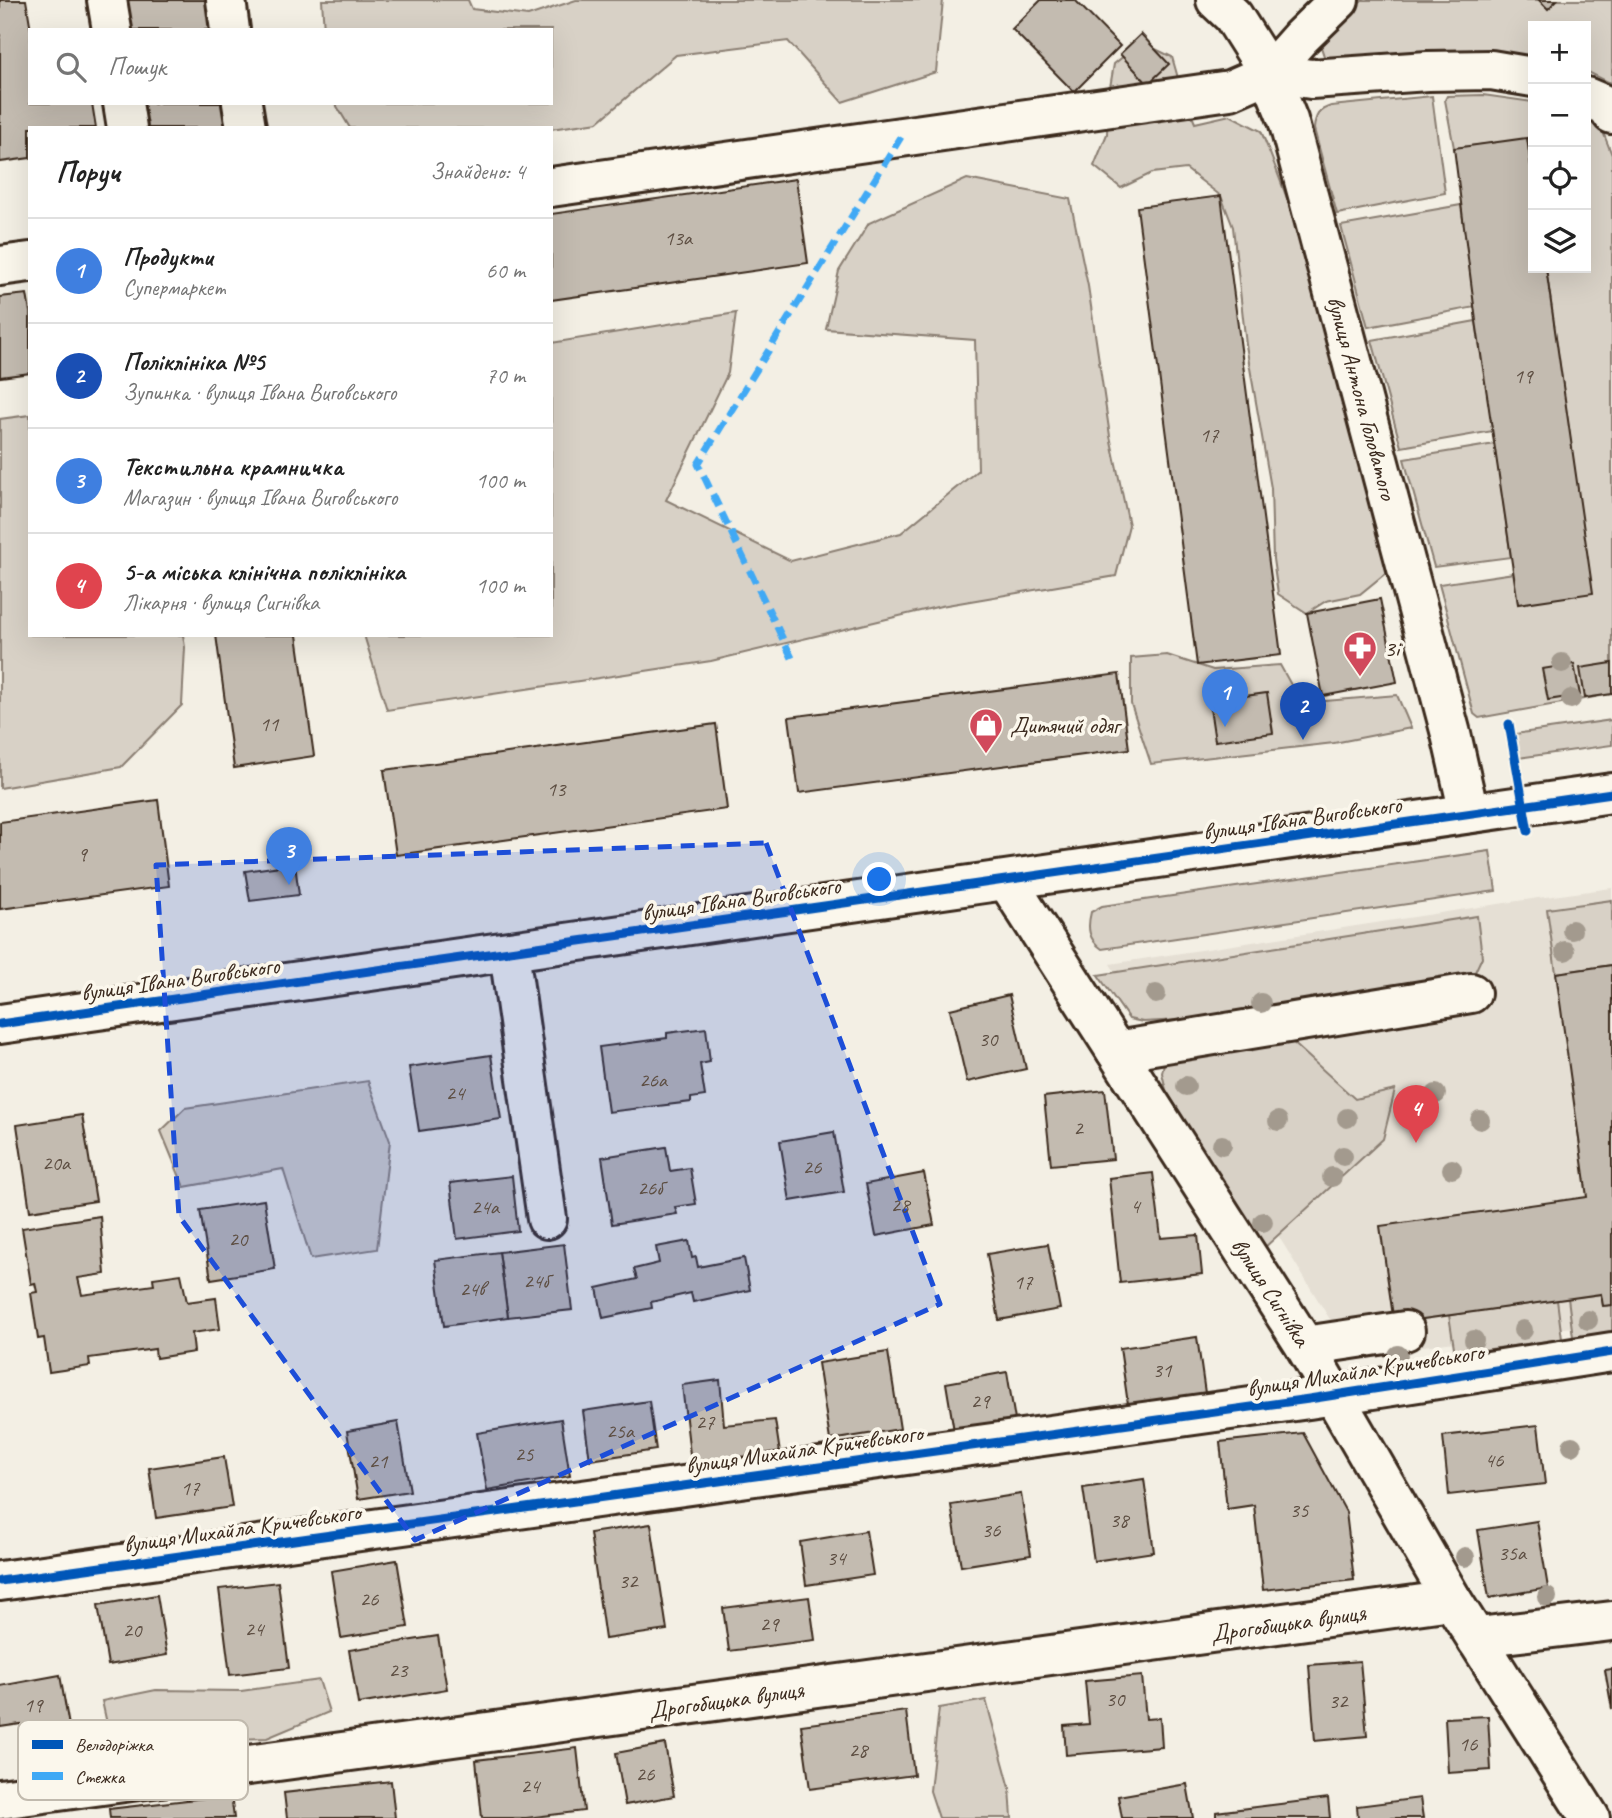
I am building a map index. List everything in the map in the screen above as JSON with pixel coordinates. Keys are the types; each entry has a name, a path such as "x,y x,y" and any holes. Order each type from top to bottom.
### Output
{"street":[{"path":"107,0 112,28"},
{"path":"226,0 230,28"},
{"name":"вулиця Антона Головатого","path":"1216,0 1233,16 1269,72 1292,134 1448,720 1469,813"},
{"path":"553,187 1230,90 1269,72 1339,0"},
{"path":"1269,72 1311,79 1428,71 1491,70 1528,77"},
{"path":"1591,99 1607,106 1612,114"},
{"path":"123,105 127,126"},
{"path":"242,105 246,126"},
{"path":"0,266 28,262"},
{"name":"вулиця Івана Виговського","path":"0,1024 1612,793"},
{"name":"вулиця Сигнівка","path":"1007,881 1305,1346 1452,1600 1590,1818"},
{"path":"509,952 547,1219"},
{"path":"1116,1051 1471,993"},
{"path":"1305,1346 1405,1331"},
{"name":"вулиця Михайла Кричевського","path":"0,1581 1295,1401 1612,1352"},
{"name":"Дрогобицька вулиця","path":"248,1766 1452,1600"},
{"path":"1477,1640 1486,1636 1612,1621"},
{"name":"Дрогобицька вулиця","path":"0,1800 18,1798"}],"highlighted area":[{"path":"766,843 940,1304 415,1540 179,1216 156,865"}],"shaded area":[{"path":"322,0 468,0 472,9 528,16 576,0 943,0 936,72 842,102 788,41 676,55 598,122 553,129 553,126 349,126 336,105 553,105 553,28 324,28"},
{"path":"1362,0 1539,0 1545,6 1557,0 1612,0 1612,84 1591,74 1591,21 1528,21 1528,63 1326,62 1321,47 1328,34"},
{"path":"1141,42 1172,57 1195,123 1230,115 1261,131 1301,238 1318,293 1349,405 1387,572 1360,594 1326,601 1307,613 1278,594 1273,559 1271,488 1246,345 1233,227 1221,196 1186,169 1152,173 1121,188 1094,166 1107,134 1108,99 1114,64"},
{"path":"1483,95 1528,101 1528,146 1527,139 1454,148 1445,100 1447,96"},
{"path":"1432,96 1445,193 1337,214 1314,129 1318,114 1331,106"},
{"path":"1591,123 1603,132 1612,155 1612,694 1479,718 1474,714 1439,584 1514,573 1518,603 1592,592 1547,273 1591,273"},
{"path":"967,179 1070,199 1088,286 1110,436 1129,525 1116,576 941,606 711,661 387,710 365,637 553,637 553,343 736,313 728,373 666,500 791,561 901,533 978,470 975,340 826,329 839,271 869,223"},
{"path":"1461,205 1475,307 1368,327 1341,226"},
{"path":"1476,321 1493,431 1401,447 1372,340"},
{"path":"28,415 28,637 183,637 185,647 182,705 121,767 0,788 0,419"},
{"path":"1495,444 1511,557 1434,567 1404,459"},
{"path":"1167,655 1213,670 1280,665 1301,703 1397,695 1411,728 1334,743 1151,764 1131,704 1131,658"},
{"path":"1612,720 1612,745 1511,759 1508,735"},
{"path":"1490,851 1496,891 1102,949 1090,933 1091,912 1102,906"},
{"path":"1612,888 1612,1322 1352,1355 1110,964"},
{"path":"1612,900 1612,965 1556,973 1547,909"},
{"path":"1477,916 1482,957 1475,972 1457,979 1180,1020 1143,1022 1129,1019 1098,975"},
{"path":"1289,1039 1355,1099 1395,1090 1383,1139 1263,1249 1166,1090 1162,1073 1164,1063"},
{"path":"368,1081 390,1141 377,1249 311,1259 283,1169 184,1187 161,1131 185,1108"},
{"path":"1601,1294 1603,1306 1612,1305 1612,1332 1573,1337 1568,1298"},
{"path":"1557,1300 1562,1339 1455,1354 1449,1315"},
{"path":"319,1680 329,1712 267,1738 248,1739 248,1720 106,1720 102,1701 156,1690 241,1691"},
{"path":"986,1700 1010,1788 1012,1818 939,1818 930,1791 939,1708"}],"building":[{"path":"0,0 26,0 31,28 28,28 28,105 92,105 96,126 28,126 28,158 0,162"},
{"path":"116,0 209,0 213,28 120,28"},
{"path":"1041,0 1075,0 1120,46 1074,92 1012,29"},
{"path":"1539,0 1557,0 1548,9"},
{"path":"1141,34 1169,64 1148,84 1120,54"},
{"path":"131,105 224,105 227,126 134,126"},
{"path":"1527,138 1528,273 1547,273 1593,593 1518,604 1476,321 1454,148"},
{"path":"796,179 808,263 553,300 553,214"},
{"path":"1221,196 1281,655 1197,665 1137,207"},
{"path":"27,294 28,373 0,377 0,297"},
{"path":"1380,599 1397,682 1323,696 1307,613"},
{"path":"216,637 297,637 314,756 234,768"},
{"path":"1612,663 1612,694 1585,698 1580,668"},
{"path":"1574,664 1580,695 1548,700 1542,669"},
{"path":"1119,674 1129,749 799,793 789,717"},
{"path":"1267,693 1273,733 1215,741 1209,701"},
{"path":"716,724 727,809 396,855 384,770"},
{"path":"158,800 169,886 0,909 0,822"},
{"path":"295,864 299,895 250,901 245,871"},
{"path":"1612,965 1612,1305 1603,1306 1601,1294 1394,1323 1380,1226 1587,1197 1556,973"},
{"path":"1009,995 1026,1069 967,1082 950,1009"},
{"path":"706,1028 710,1062 700,1064 705,1096 691,1098 691,1102 608,1112 599,1047 667,1038 667,1033"},
{"path":"491,1055 501,1119 419,1131 409,1067"},
{"path":"1105,1090 1113,1159 1051,1165 1044,1097"},
{"path":"82,1115 96,1201 30,1211 17,1125"},
{"path":"834,1132 844,1192 790,1201 780,1141"},
{"path":"666,1147 670,1171 690,1168 696,1204 675,1207 677,1214 612,1224 602,1157"},
{"path":"924,1173 934,1225 876,1236 866,1184"},
{"path":"1153,1173 1161,1238 1198,1235 1202,1274 1120,1283 1109,1178"},
{"path":"512,1176 518,1231 457,1239 450,1183"},
{"path":"264,1200 275,1269 211,1279 200,1210"},
{"path":"100,1216 105,1274 78,1278 82,1295 154,1285 153,1278 181,1274 187,1302 216,1298 220,1329 192,1333 194,1352 156,1358 155,1349 89,1358 90,1366 49,1372 44,1338 38,1339 31,1293 37,1292 35,1283 31,1284 22,1228"},
{"path":"689,1241 692,1258 696,1257 698,1267 744,1258 750,1290 693,1302 691,1293 651,1302 652,1308 603,1318 597,1288 637,1279 634,1269 659,1263 656,1247"},
{"path":"564,1244 572,1310 508,1317 499,1252"},
{"path":"1048,1244 1060,1309 999,1320 987,1254"},
{"path":"499,1252 508,1317 444,1326 435,1260"},
{"path":"1197,1337 1205,1393 1128,1404 1120,1348"},
{"path":"888,1352 900,1429 830,1440 818,1363"},
{"path":"1007,1372 1015,1420 954,1431 946,1383"},
{"path":"720,1380 724,1425 775,1420 780,1453 691,1463 682,1385"},
{"path":"649,1401 656,1450 590,1460 583,1411"},
{"path":"561,1419 570,1476 487,1490 477,1433"},
{"path":"398,1422 410,1491 358,1499 347,1431"},
{"path":"1538,1425 1545,1484 1449,1495 1443,1436"},
{"path":"1303,1433 1346,1512 1354,1580 1263,1590 1254,1505 1227,1509 1220,1442"},
{"path":"224,1457 232,1507 156,1518 149,1468"},
{"path":"1144,1479 1154,1552 1094,1561 1083,1488"},
{"path":"1021,1494 1031,1555 961,1566 951,1505"},
{"path":"1537,1521 1548,1588 1489,1598 1478,1530"},
{"path":"651,1524 667,1630 605,1639 590,1533"},
{"path":"866,1531 873,1575 806,1585 800,1542"},
{"path":"397,1560 408,1627 341,1638 331,1571"},
{"path":"278,1582 289,1668 230,1675 219,1589"},
{"path":"157,1595 167,1655 108,1665 98,1605"},
{"path":"809,1597 815,1640 729,1651 723,1608"},
{"path":"438,1636 447,1689 358,1704 349,1650"},
{"path":"1360,1661 1367,1736 1315,1741 1309,1665"},
{"path":"1612,1669 1612,1709 1605,1670"},
{"path":"60,1675 68,1720 18,1720 18,1724 0,1727 0,1686"},
{"path":"1142,1676 1146,1719 1160,1718 1162,1747 1066,1755 1064,1726 1089,1724 1085,1681"},
{"path":"906,1711 914,1775 810,1789 801,1725"},
{"path":"1488,1716 1491,1770 1448,1773 1445,1718"},
{"path":"665,1744 674,1796 625,1805 616,1753"},
{"path":"577,1748 584,1811 526,1818 482,1818 476,1760"},
{"path":"391,1781 395,1818 287,1818 284,1793"},
{"path":"1187,1784 1193,1818 1122,1818 1118,1796"},
{"path":"1328,1798 1330,1818 1216,1818 1216,1812"},
{"path":"1420,1798 1423,1818 1358,1818 1357,1806"},
{"path":"187,1800 232,1800 234,1818 110,1818 109,1809"}],"marked path":[{"path":"792,658 698,464 901,137"}],"cycle path":[{"path":"1509,724 1528,831"},
{"path":"0,1024 1612,793"},
{"path":"0,1581 1309,1399 1612,1352"}],"place":[{"name":"3і","path":"1360,678"},
{"name":"Продукти","path":"1225,727"},
{"name":"Поліклініка №5","path":"1303,740"},
{"name":"Дитячий одяг","path":"986,755"},
{"name":"Текстильна крамничка","path":"289,885"},
{"name":"5-а міська клінічна поліклініка","path":"1416,1143"}]}
